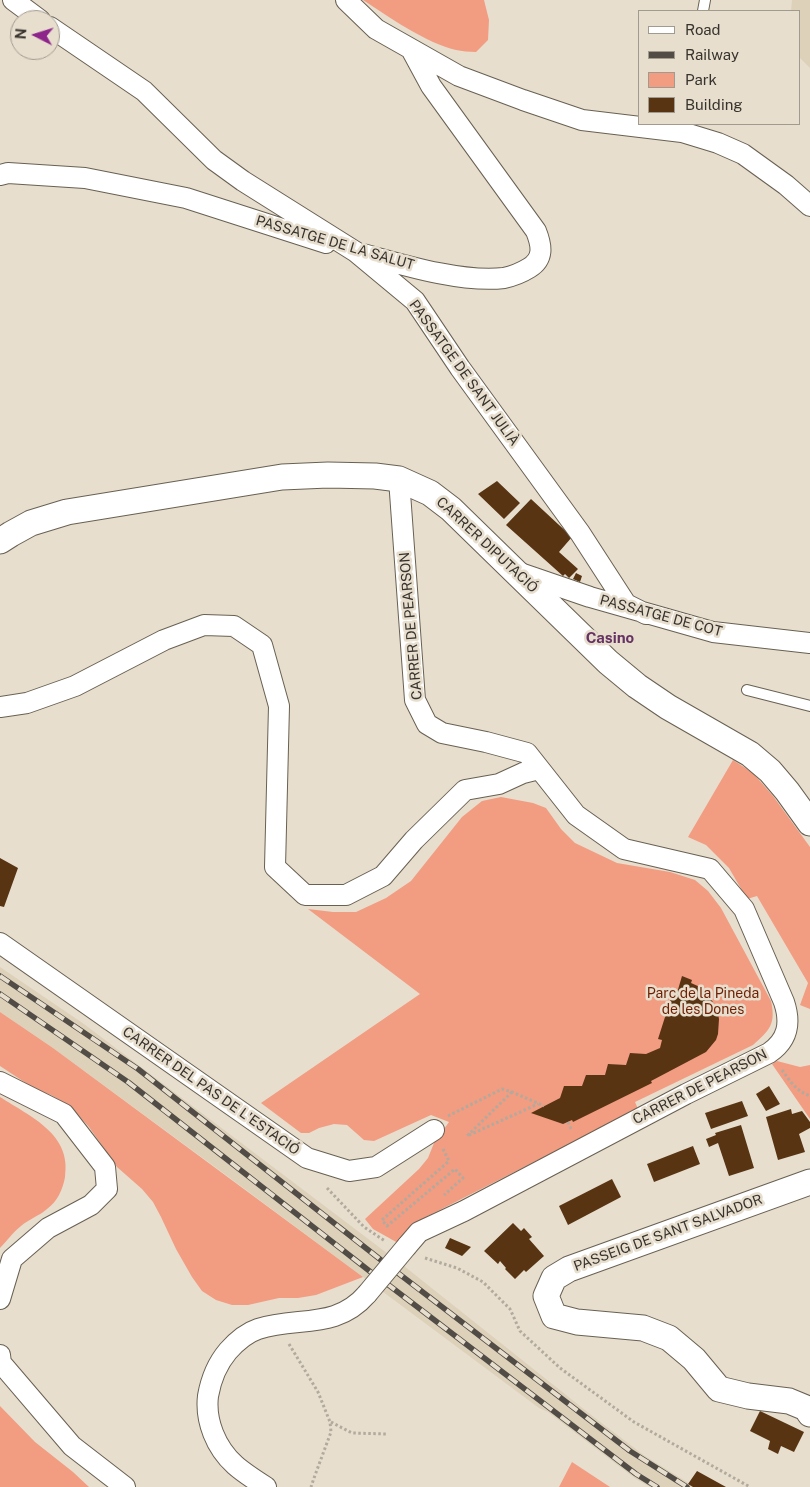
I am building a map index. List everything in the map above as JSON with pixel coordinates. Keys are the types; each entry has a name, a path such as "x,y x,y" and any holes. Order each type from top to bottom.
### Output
{"street":[{"path":"13,0 26,10"},
{"path":"346,0 376,29 459,76 582,120 638,124"},
{"name":"PASSATGE DE SANT JULIÀ","path":"60,34 144,91 214,160 228,171 356,252 415,301 460,368 580,534 626,604 646,614"},
{"name":"PASSATGE DE LA SALUT","path":"0,175 8,173 85,178 186,198 356,252 455,276 504,278 521,273 534,265 540,255 541,244 536,231 431,86 412,49"},
{"path":"644,125 682,128 743,154 786,185 810,206"},
{"name":"CARRER DIPUTACIÓ","path":"0,541 31,523 66,512 235,484 282,477 328,475 375,476 399,480 430,493 451,509 608,662 637,686 668,707 750,754 770,771 810,823"},
{"name":"CARRER DE PEARSON","path":"266,1487 235,1465 225,1454 217,1442 208,1415 210,1385 222,1358 232,1346 244,1336 257,1329 281,1324 324,1320 347,1311 359,1303 413,1251 418,1232 464,1211 686,1094 769,1053 776,1048 786,1033 788,1024 788,1013 784,1002 744,908 710,869 624,849 576,815 527,753 442,733 427,724 415,700 399,480"},
{"name":"PASSATGE DE COT","path":"515,571 590,597 713,632 810,643"},
{"path":"0,707 27,703 75,686 164,640 204,625 234,626 262,645 280,706 275,867 305,895 346,895 383,876 414,840 465,790 500,784 523,773 539,769"},
{"name":"CARRER DEL PAS DE L'ESTACIÓ","path":"0,943 307,1158 349,1171 376,1167 434,1130"},
{"path":"0,1082 64,1114 105,1167 107,1189 91,1205 48,1228 12,1259 0,1299"},
{"name":"PASSEIG DE SANT SALVADOR","path":"810,1182 569,1269 554,1278 546,1296 554,1316 577,1322 643,1328 668,1338 694,1359 718,1389 789,1402 806,1408 810,1414"},
{"path":"0,1355 1,1363 72,1446 125,1487"}],"lane":[{"path":"747,690 810,706"}],"path":[{"path":"779,1066 792,1085 810,1096"},
{"path":"442,1196 463,1178 455,1169 387,1226 382,1220 449,1161 434,1130 447,1116 502,1089 544,1106"},
{"path":"512,1092 467,1136 538,1103"},
{"path":"328,1188 364,1227 387,1242"},
{"path":"413,1251 457,1268 483,1282 510,1309 520,1331 560,1368 634,1422 750,1487"},
{"path":"281,1324 283,1334 318,1392 332,1432 311,1487"},
{"path":"330,1422 352,1433 386,1434"}],"shaded area":[{"path":"792,0 810,0 810,68 800,58 800,10 791,10"},
{"path":"0,967 84,1024 404,1266 645,1456 695,1487 650,1487 636,1479 226,1175 53,1048 0,1012"}],"green space":[{"path":"363,0 484,0 489,20 488,40 476,52 444,47 408,29"},
{"path":"733,760 753,773 773,796 810,847 810,1009 800,1005 808,983 757,896 747,899 729,868 706,845 688,837"},
{"name":"Parc de la Pineda de les Dones","path":"501,797 533,803 546,808 561,829 575,843 617,863 670,872 695,880 708,891 721,908 771,1001 772,1021 764,1035 753,1045 635,1102 638,1109 428,1216 409,1231 398,1243 373,1229 365,1219 419,1169 428,1158 434,1143 449,1122 431,1115 374,1141 364,1140 347,1125 334,1124 309,1133 301,1133 261,1103 420,994 308,909 356,912 386,898 411,881 462,817 482,801"},
{"path":"0,1012 53,1048 363,1277 316,1295 298,1298 279,1298 248,1305 232,1305 216,1300 202,1291 176,1249 153,1202 142,1189 117,1167 89,1127 65,1103 35,1089 0,1066"},
{"path":"777,1061 800,1067 810,1065 810,1119 772,1064"},
{"path":"0,1097 47,1128 56,1138 62,1149 65,1162 65,1177 61,1191 54,1203 18,1228 0,1248"},
{"path":"0,1406 35,1442 89,1487 0,1487"},
{"path":"572,1462 610,1487 559,1487"}],"building":[{"path":"497,481 520,503 504,519 478,494"},
{"path":"531,499 572,537 559,552 578,569 569,578 565,574 563,576 506,525"},
{"path":"576,573 582,576 580,582 573,579"},
{"path":"0,858 18,868 4,907 0,906"},
{"path":"682,976 692,980 691,983 700,987 708,994 717,1009 719,1019 718,1034 716,1040 706,1052 651,1081 652,1083 573,1122 572,1120 563,1124 531,1113 560,1098 564,1086 582,1086 586,1075 605,1075 608,1064 626,1065 630,1053 646,1054 660,1048 662,1040 658,1039 673,992 677,993"},
{"path":"769,1086 780,1104 766,1111 756,1094"},
{"path":"742,1101 748,1116 711,1129 705,1113"},
{"path":"791,1109 792,1114 802,1111 810,1122 810,1128 799,1134 805,1152 778,1160 766,1117"},
{"path":"741,1125 754,1168 729,1176 718,1143 709,1147 706,1139 716,1135 715,1133"},
{"path":"693,1146 700,1164 654,1182 647,1164"},
{"path":"612,1179 621,1197 568,1225 559,1206"},
{"path":"513,1223 521,1231 524,1228 532,1237 529,1239 544,1256 515,1279 500,1261 498,1264 484,1251"},
{"path":"450,1238 471,1247 462,1256 445,1248"},
{"path":"760,1411 804,1432 794,1452 781,1446 778,1454 768,1449 770,1441 750,1431"},
{"path":"697,1471 726,1487 693,1487 688,1484"}],"railway":[{"path":"0,976 138,1069 381,1260"},
{"path":"0,994 128,1082 372,1273"},
{"path":"394,1270 630,1451 687,1487"},
{"path":"386,1283 636,1474 657,1487"}],"district":[{"name":"Casino","path":"610,638"}]}
